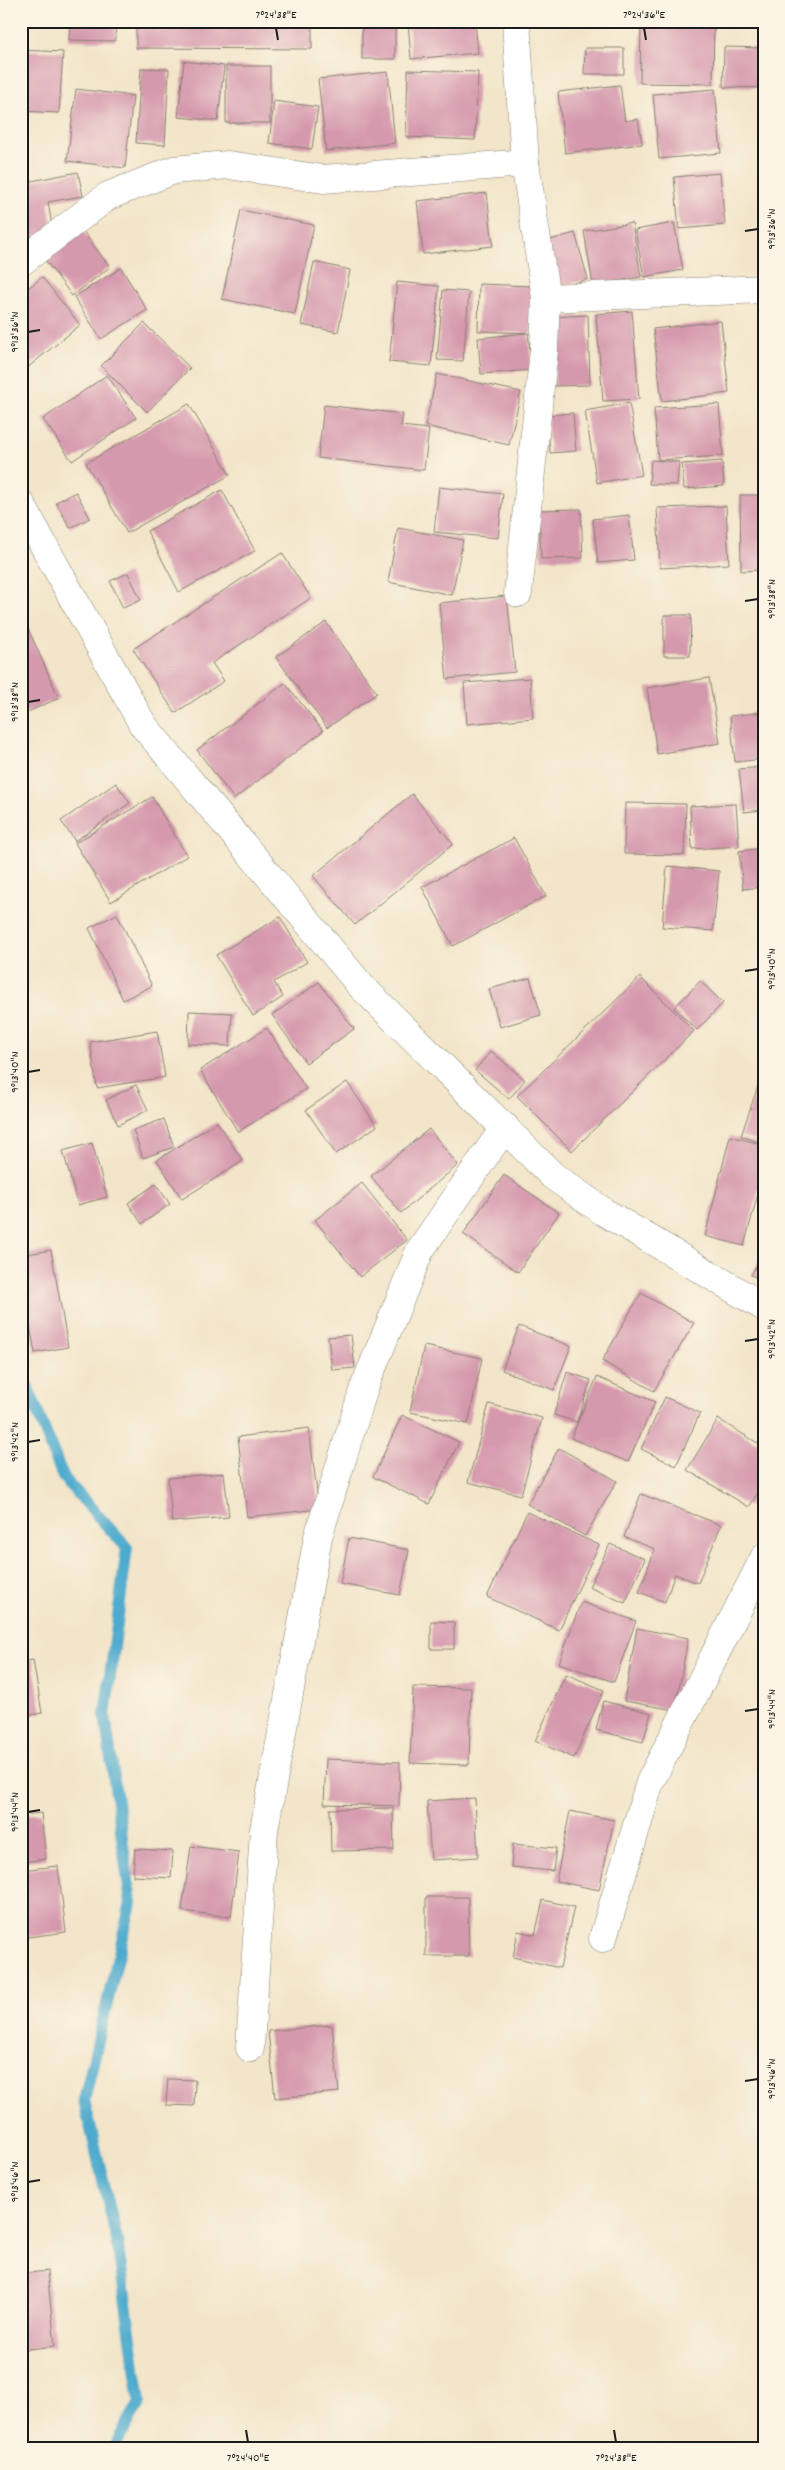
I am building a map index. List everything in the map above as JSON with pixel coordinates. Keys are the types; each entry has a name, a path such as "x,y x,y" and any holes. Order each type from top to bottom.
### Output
{"street":[{"path":"516,21 525,163 546,298 544,350 518,593"},
{"path":"21,262 108,196 174,170 228,165 323,179 525,163"},
{"path":"546,298 764,289"},
{"path":"21,504 143,725 361,986 553,1176 604,1212 764,1307"},
{"path":"250,2048 264,1830 318,1537 364,1388 420,1250 505,1127"},
{"path":"604,1938 650,1782 764,1558"}],"building":[{"path":"70,21 116,21 115,41 69,40"},
{"path":"136,21 312,21 312,49 136,48"},
{"path":"362,21 395,21 395,59 362,59"},
{"path":"408,21 475,21 478,53 411,59"},
{"path":"641,21 714,21 713,84 640,83"},
{"path":"724,47 764,48 764,88 723,87"},
{"path":"585,48 624,48 624,74 584,74"},
{"path":"21,50 63,52 59,113 21,111"},
{"path":"184,61 224,66 218,121 178,117"},
{"path":"226,66 270,66 270,123 226,123"},
{"path":"141,68 169,69 165,145 136,143"},
{"path":"408,70 478,72 475,140 406,137"},
{"path":"388,72 395,143 326,151 318,79"},
{"path":"620,85 625,121 638,119 642,144 565,153 558,92"},
{"path":"76,89 133,96 125,168 67,161"},
{"path":"715,89 721,153 659,159 653,94"},
{"path":"274,101 318,107 312,149 269,143"},
{"path":"78,172 83,196 48,202 53,232 21,238 21,183"},
{"path":"720,173 725,225 679,229 674,177"},
{"path":"487,193 493,246 423,254 417,201"},
{"path":"241,210 314,225 295,314 222,299"},
{"path":"632,223 641,277 593,285 584,231"},
{"path":"674,223 683,270 644,277 635,230"},
{"path":"82,230 110,267 72,296 44,258"},
{"path":"575,233 588,279 556,288 543,242"},
{"path":"314,262 350,270 338,332 301,325"},
{"path":"121,268 147,310 101,339 74,297"},
{"path":"42,277 80,325 21,373 21,294"},
{"path":"397,282 439,286 431,366 389,362"},
{"path":"479,284 533,286 531,333 528,333 532,370 481,374 478,338 527,333 478,331"},
{"path":"443,290 469,292 463,361 437,360"},
{"path":"632,311 639,399 603,401 596,314"},
{"path":"588,315 590,385 555,386 553,317"},
{"path":"721,321 729,393 662,401 653,329"},
{"path":"144,323 190,368 147,412 101,366"},
{"path":"437,374 521,392 509,445 425,426"},
{"path":"107,375 136,418 72,461 43,419"},
{"path":"629,403 642,475 597,483 585,411"},
{"path":"189,404 230,475 127,533 86,463"},
{"path":"719,404 723,456 658,460 654,408"},
{"path":"324,405 403,414 401,426 429,429 424,470 318,458"},
{"path":"573,413 576,451 550,453 547,415"},
{"path":"651,460 679,462 677,485 649,484"},
{"path":"722,461 724,486 684,489 682,464"},
{"path":"439,487 503,494 498,538 434,532"},
{"path":"222,490 255,551 179,592 147,531"},
{"path":"76,492 90,518 70,528 56,502"},
{"path":"740,495 764,495 764,570 741,571"},
{"path":"726,506 729,564 660,568 657,508"},
{"path":"581,509 583,558 541,559 539,510"},
{"path":"629,515 634,560 598,563 593,519"},
{"path":"398,528 463,540 452,595 388,582"},
{"path":"282,553 311,598 212,663 224,681 175,713 133,649"},
{"path":"128,573 141,600 123,608 110,581"},
{"path":"507,596 515,672 447,679 439,603"},
{"path":"664,615 691,615 690,656 664,656"},
{"path":"326,622 377,693 327,728 276,657"},
{"path":"26,624 59,698 21,715 21,626"},
{"path":"530,678 533,718 467,724 464,683"},
{"path":"709,678 720,743 657,754 647,688"},
{"path":"285,683 323,731 234,799 197,750"},
{"path":"764,712 764,759 735,762 730,716"},
{"path":"764,767 764,810 744,812 739,769"},
{"path":"116,783 130,803 75,841 61,821"},
{"path":"412,794 453,844 355,925 313,876"},
{"path":"152,797 187,856 111,902 75,843"},
{"path":"625,803 686,804 684,855 624,854"},
{"path":"736,804 739,846 692,849 690,806"},
{"path":"514,838 546,896 453,946 422,887"},
{"path":"764,848 764,887 743,889 739,851"},
{"path":"667,866 719,871 713,931 662,927"},
{"path":"117,914 152,986 123,1000 89,928"},
{"path":"280,917 307,962 274,982 283,997 253,1016 216,955"},
{"path":"640,977 694,1031 572,1151 517,1096"},
{"path":"530,978 541,1015 500,1027 489,989"},
{"path":"700,981 723,1003 697,1030 674,1008"},
{"path":"319,982 354,1029 306,1063 272,1015"},
{"path":"189,1011 232,1013 230,1046 188,1044"},
{"path":"267,1028 306,1089 238,1132 200,1070"},
{"path":"157,1031 165,1077 97,1088 90,1042"},
{"path":"491,1051 525,1080 509,1099 475,1070"},
{"path":"760,1080 764,1081 764,1144 741,1136"},
{"path":"347,1082 377,1126 336,1154 306,1110"},
{"path":"136,1085 148,1110 118,1125 106,1100"},
{"path":"164,1119 174,1147 143,1158 133,1130"},
{"path":"217,1122 243,1161 182,1199 157,1160"},
{"path":"429,1129 458,1165 401,1213 371,1176"},
{"path":"730,1136 764,1145 764,1171 744,1246 705,1236"},
{"path":"92,1143 107,1197 78,1205 63,1151"},
{"path":"504,1175 559,1213 518,1272 463,1234"},
{"path":"362,1183 407,1240 360,1277 315,1220"},
{"path":"156,1184 170,1204 142,1224 128,1203"},
{"path":"51,1250 68,1347 35,1353 21,1278 21,1255"},
{"path":"764,1251 764,1281 751,1275"},
{"path":"641,1293 694,1323 654,1391 602,1361"},
{"path":"519,1326 571,1346 554,1390 502,1370"},
{"path":"351,1335 355,1368 332,1370 328,1337"},
{"path":"424,1346 482,1358 468,1424 410,1412"},
{"path":"567,1372 591,1380 577,1422 554,1415"},
{"path":"597,1377 655,1402 628,1462 571,1438"},
{"path":"665,1397 700,1413 676,1466 641,1449"},
{"path":"489,1404 542,1418 521,1495 468,1482"},
{"path":"402,1415 459,1442 429,1504 373,1477"},
{"path":"718,1419 764,1447 764,1483 749,1507 687,1470"},
{"path":"309,1428 319,1509 247,1517 238,1437"},
{"path":"559,1448 617,1481 585,1536 527,1504"},
{"path":"224,1473 229,1517 172,1522 168,1478"},
{"path":"641,1494 721,1525 698,1583 675,1574 665,1602 639,1592 655,1549 624,1537"},
{"path":"527,1512 599,1545 559,1630 487,1597"},
{"path":"349,1538 409,1550 400,1595 340,1584"},
{"path":"610,1544 645,1559 625,1603 589,1587"},
{"path":"581,1602 636,1621 614,1682 559,1663"},
{"path":"431,1621 454,1622 454,1649 431,1649"},
{"path":"637,1628 688,1638 675,1710 624,1701"},
{"path":"33,1660 42,1713 21,1717 21,1662"},
{"path":"566,1674 604,1690 574,1758 535,1741"},
{"path":"413,1687 471,1688 469,1765 410,1763"},
{"path":"603,1701 651,1713 643,1742 596,1730"},
{"path":"326,1759 400,1762 399,1806 324,1804"},
{"path":"475,1798 478,1857 431,1860 427,1801"},
{"path":"393,1808 394,1850 331,1851 330,1809"},
{"path":"570,1811 614,1820 599,1890 556,1881"},
{"path":"41,1813 46,1859 21,1862 21,1815"},
{"path":"513,1844 556,1848 553,1871 511,1867"},
{"path":"191,1846 239,1852 231,1917 182,1911"},
{"path":"135,1849 173,1851 171,1878 133,1876"},
{"path":"58,1866 66,1932 21,1938 21,1870"},
{"path":"426,1897 468,1897 469,1956 426,1956"},
{"path":"543,1900 574,1907 560,1968 513,1957 518,1931 535,1935"},
{"path":"332,2025 339,2092 275,2098 268,2031"},
{"path":"168,2079 195,2080 194,2106 166,2105"},
{"path":"47,2271 55,2346 21,2350 21,2274"}],"waterway":[{"path":"21,1370 63,1477 127,1548 105,1715 131,1903 84,2100 117,2240 140,2402 113,2449"}]}
